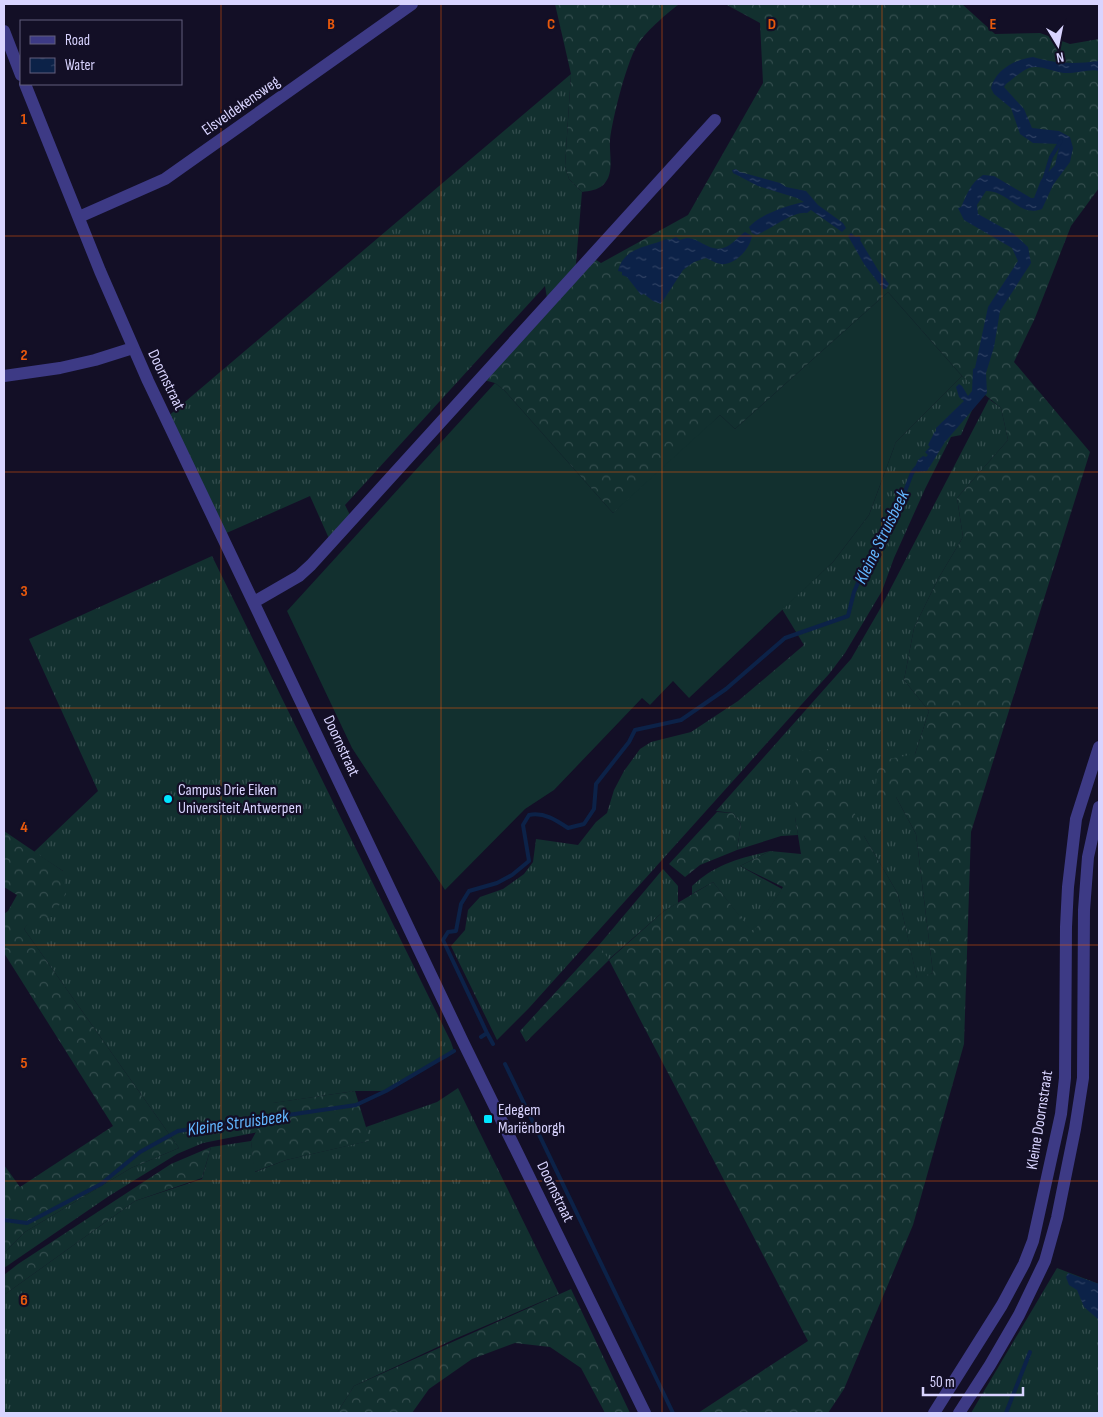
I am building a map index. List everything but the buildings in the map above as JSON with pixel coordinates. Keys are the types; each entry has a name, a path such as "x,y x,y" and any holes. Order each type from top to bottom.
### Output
{"street":[{"name":"Elsveldekensweg","path":"78,217 165,179 412,4"},
{"path":"4,31 20,72"},
{"name":"Doornstraat","path":"25,85 133,348 463,1042 645,1413"},
{"path":"254,602 299,576 311,565 715,120"},
{"path":"4,376 60,368 95,360 133,348"},
{"name":"Kleine Doornstraat","path":"934,1413 1002,1305 1024,1264 1033,1241 1061,1114 1065,1078 1066,927 1068,887 1076,819 1099,747"},
{"path":"959,1413 990,1365 1022,1308 1044,1261 1057,1218 1083,1078 1084,910 1088,857 1099,807"}],"green space":[{"path":"555,4 679,4 653,26 635,48 621,88 614,118 610,140 611,164 609,175 601,187 582,192 569,179 565,166 571,74"},
{"path":"719,4 962,4 995,34 1040,33 1070,44 1099,39 1099,188 1071,226 1035,318 1014,362 1090,452 971,832 964,1044 913,1225 844,1389 828,1413 698,1413 808,1341 609,960 664,911 713,882 753,933 783,887 740,866 770,851 801,854 795,817 797,751 828,749 864,836 898,894 917,978 933,973 916,834 896,797 875,797 878,761 915,754 929,711 904,680 914,628 938,579 963,537 957,498 1008,440 1001,408 962,376 888,292 735,429 720,415 641,492 613,513 504,390 495,383 480,379 591,257 601,263 688,215 763,83 760,23 727,5"},
{"path":"571,74 565,166 569,179 582,192 575,275 548,304 545,286 345,505 352,519 331,543 310,496 222,535 166,418"},
{"path":"888,292 962,376 896,442 869,515 833,562 689,698 673,681 650,705 642,698 554,790 525,809 445,890 352,748 287,611 495,383 504,390 613,513 720,415 735,429"},
{"path":"962,376 981,390 961,435 951,437 894,558 882,591 845,653 829,674 529,1008 497,1040 451,946 465,930 468,910 480,897 503,889 524,874 533,862 536,839 578,845 596,822 607,813 614,790 624,771 640,749 651,742 691,732 738,701 804,645 782,609 833,562 869,515 896,442"},
{"path":"989,399 1001,408 1008,440 957,498 963,537 938,579 914,628 904,680 929,711 915,754 875,796 896,797 916,834 933,973 917,979 898,894 864,836 795,817 798,835 781,836 737,850 741,824 733,813 716,811 851,659 880,609"},
{"path":"212,556 454,1051 386,1091 355,1091 273,1103 258,1132 203,1143 177,1154 109,1196 4,1268 4,1253 25,1232 131,1168 179,1148 24,929 63,871 34,852 98,791 29,639"},
{"path":"717,812 733,813 741,824 737,850 700,865 685,877 669,864"},
{"path":"4,831 63,871 66,894 52,917 32,919 24,929 179,1148 131,1168 25,1232 4,1253 4,1165 20,1187 113,1126 4,953 4,914 8,911 17,895 4,887"},
{"path":"770,851 740,866 782,889 753,934 713,882 692,894 692,886 719,867 738,859"},
{"path":"663,869 678,886 678,903 664,911 608,960 599,945"},
{"path":"599,945 609,960 526,1042 520,1031"},
{"path":"458,1088 559,1294 457,1338 354,1386 337,1413 4,1413 4,1295 135,1201 202,1179 211,1147 251,1141 255,1172 286,1160 368,1141 366,1127 437,1102"},
{"path":"355,1091 369,1141 286,1160 254,1172 251,1141 272,1103"},
{"path":"211,1147 202,1178 135,1201 4,1295 4,1275 18,1264 171,1164"},
{"path":"1057,1268 1099,1284 1099,1413 971,1413"},
{"path":"571,1289 630,1413 605,1413 581,1368 550,1347 515,1343 472,1359 429,1389 412,1413 337,1413 354,1386"}],"water":[{"path":"1033,57 1066,63 1099,61 1099,71 1064,73 1033,67 1020,73 1004,87 1024,109 1032,128 1059,131 1070,137 1073,148 1070,162 1053,185 1042,209 1027,210 1001,195 986,191 977,205 978,214 1014,234 1028,247 1031,263 1000,311 994,347 986,373 987,393 945,442 927,471 917,472 914,469 918,460 928,455 925,452 930,447 928,445 936,428 964,401 959,397 956,387 959,384 962,386 968,396 972,391 973,369 975,368 988,307 1018,261 1012,248 964,220 958,208 961,207 972,185 983,175 994,176 1034,198 1041,180 1055,165 1060,144 1033,143 1020,134 1011,108 994,94 991,88 997,76 1007,66"},
{"path":"736,169 740,172 780,183 786,187 806,191 818,205 843,223 846,228 842,232 811,210 807,213 801,213 788,218 756,235 752,233 749,227 760,218 790,205 804,202 758,186 733,173 732,170"},
{"path":"745,232 752,236 743,254 730,263 725,264 706,258 694,262 683,270 661,304 644,294 641,295 627,277 618,271 621,263 632,252 666,239 669,240 676,237 680,240 688,238 718,249 730,245"},
{"path":"851,233 856,237 859,236 861,239 878,270 889,284 886,289 883,289 864,264 848,236"},
{"path":"1068,1273 1099,1284 1099,1320 1084,1307 1077,1290 1069,1285 1066,1277"}],"waterway":[{"name":"Kleine Struisbeek","path":"1044,180 1051,157 1061,141"},
{"name":"Kleine Struisbeek","path":"481,1037 487,1033 443,940 448,932 456,931 461,904 469,891 497,883 512,875 529,861 523,825 529,815 545,816 568,828 584,824 594,809 596,784 629,742 635,730 681,720 726,689 785,638 848,616 854,592 868,559 896,515 912,473 916,468"},
{"path":"487,1033 493,1044"},
{"name":"Kleine Struisbeek","path":"4,1220 27,1223 101,1184 140,1152 178,1131 356,1105 386,1091 454,1051"},
{"path":"505,1064 673,1413"},
{"path":"1006,1413 1030,1352"}],"place":[{"name":"Campus Drie Eiken Universiteit Antwerpen","path":"168,799"},
{"name":"Edegem Mariënborgh","path":"488,1119"}]}
